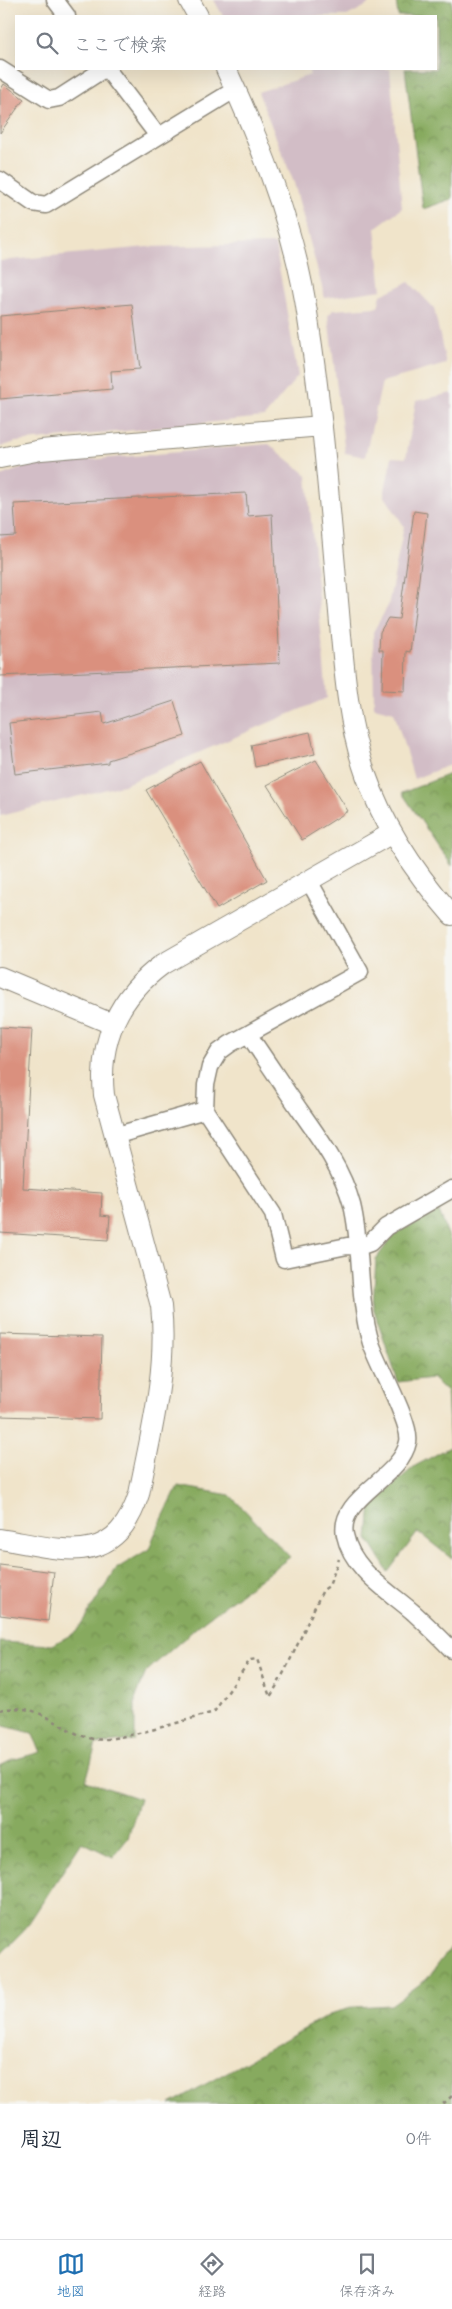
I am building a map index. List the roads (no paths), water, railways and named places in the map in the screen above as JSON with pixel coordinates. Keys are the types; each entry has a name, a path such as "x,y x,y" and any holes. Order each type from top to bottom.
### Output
{"street":[{"path":"55,0 67,15"},
{"path":"188,0 197,15"},
{"path":"0,69 49,100 59,98 103,70"},
{"path":"106,70 158,136"},
{"path":"226,70 257,139 275,188 294,254 308,315 322,426 344,663 352,725 367,778 392,833 416,870 452,915"},
{"path":"0,180 33,203 46,205 236,89"},
{"path":"0,458 41,450 322,426"},
{"path":"0,1539 76,1550 98,1546 118,1534 124,1528 132,1514 139,1494 162,1364 163,1323 161,1306 114,1136 102,1080 106,1048 112,1024 141,982 163,964 392,833"},
{"path":"309,881 360,972 219,1052 210,1067 206,1085 205,1110 273,1214 284,1259 347,1246 359,1247 370,1243 386,1227 452,1188"},
{"path":"0,977 112,1024"},
{"path":"248,1034 331,1155 351,1203 359,1247 364,1317 371,1344 406,1425 409,1440 400,1461 350,1509 345,1519 344,1533 349,1548 370,1576 414,1613 452,1650"},
{"path":"114,1136 205,1110"}]}
